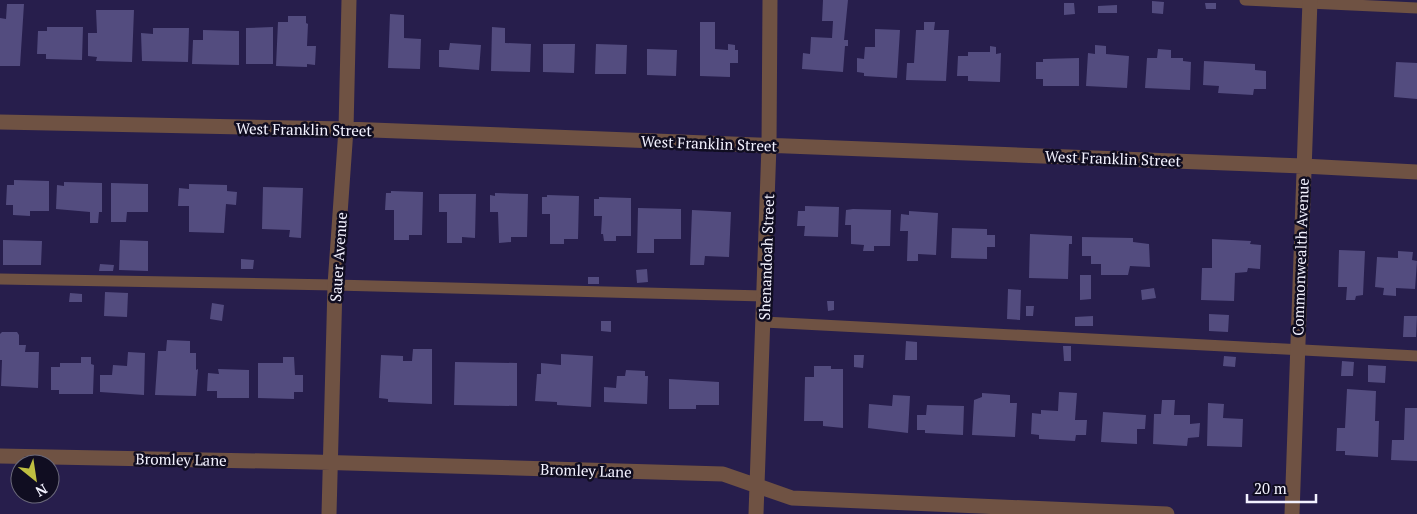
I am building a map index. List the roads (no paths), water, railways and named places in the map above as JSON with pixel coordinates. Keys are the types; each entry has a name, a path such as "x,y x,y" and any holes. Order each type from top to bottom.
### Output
{"street":[{"name":"Sauer Avenue","path":"329,514 332,462 335,285 346,129 349,0"},
{"name":"Shenandoah Street","path":"756,514 769,145 770,0"},
{"name":"Commonwealth Avenue","path":"1292,514 1310,2"},
{"name":"West Franklin Street","path":"0,122 346,129 1417,172"},
{"name":"Bromley Lane","path":"0,456 332,462 723,474 792,498 1168,514"}],"lane":[{"path":"1245,0 1417,8"},
{"path":"0,279 764,296"},
{"path":"764,322 1417,356"}]}
